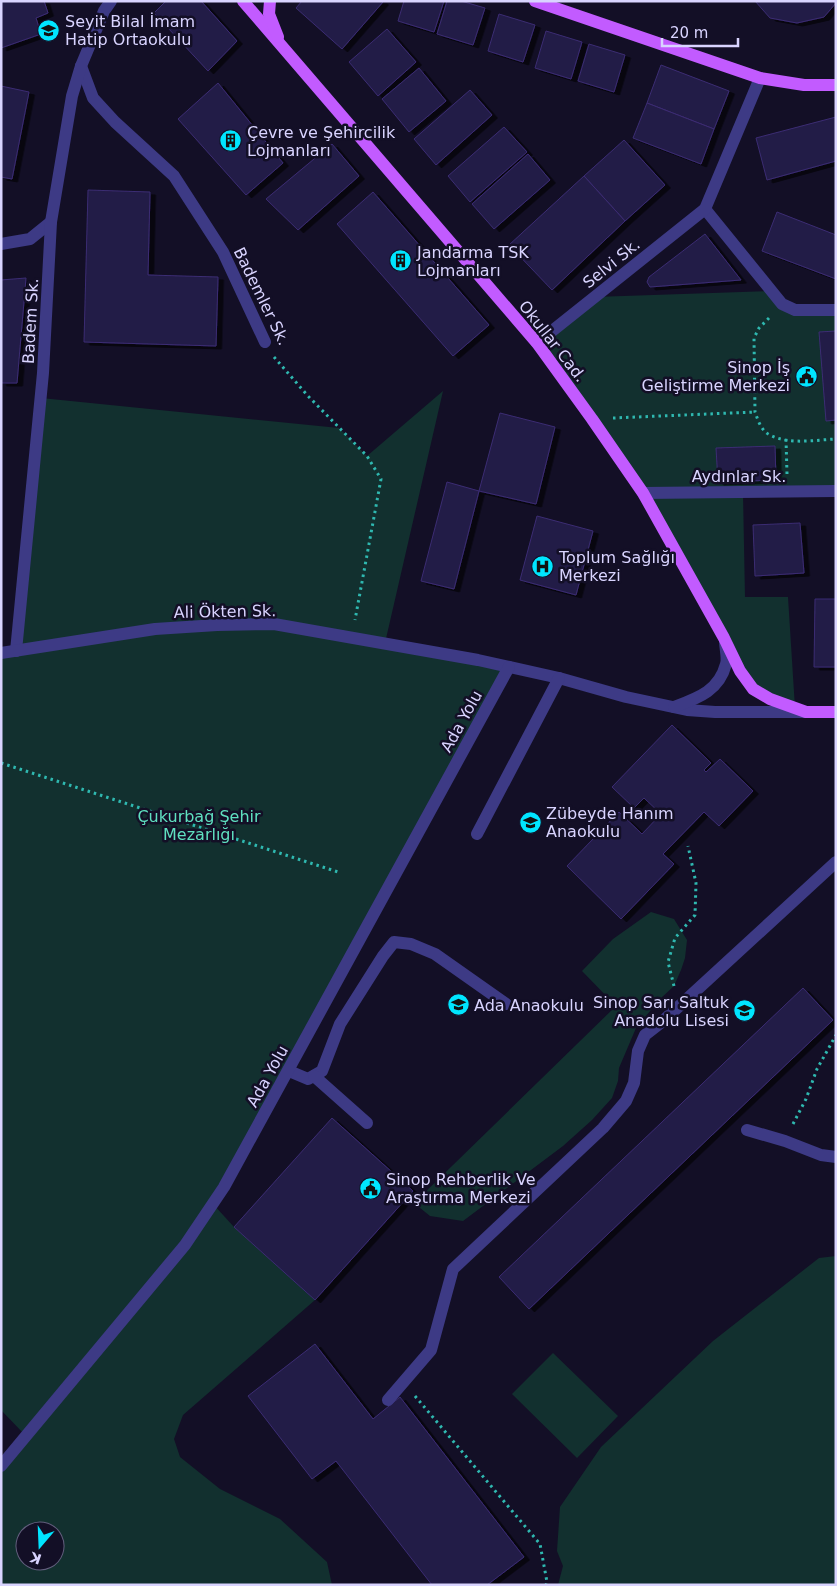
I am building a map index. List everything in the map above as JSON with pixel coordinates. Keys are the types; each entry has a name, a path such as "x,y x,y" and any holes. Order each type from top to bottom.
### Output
{"main road":[{"name":"Okullar Cad.","path":"243,1 537,343 643,493 724,638 740,671 752,689 770,699 806,712 836,712"},
{"path":"270,1 269,14 281,45"},
{"path":"535,1 760,78 804,85 836,85"}],"street":[{"name":"Badem Sk.","path":"16,651 43,373 51,222 72,96 81,66 104,11 111,1"},
{"name":"Bademler Sk.","path":"81,66 93,98 115,122 174,176 223,252 265,342"},
{"name":"Selvi Sk.","path":"537,343 705,209 760,78"},
{"path":"705,209 782,304 795,310 836,310"},
{"path":"1,244 30,239 51,222"},
{"name":"Aydınlar Sk.","path":"643,493 836,491"},
{"name":"Ali Ökten Sk.","path":"1,653 155,629 274,624 478,660 559,678 626,697 687,710 715,712 806,712"},
{"path":"674,707 706,695 718,684 726,663 724,638"},
{"name":"Ada Yolu","path":"1,1466 185,1245 224,1188 509,667"},
{"path":"477,834 559,678"},
{"path":"388,1400 431,1350 453,1269 603,1128 626,1101 634,1083 638,1051 645,1035 680,1006 836,862"},
{"path":"289,1072 308,1080 322,1071 340,1024 382,956 394,942 411,944 435,954 506,1004"},
{"path":"314,1076 367,1122"},
{"path":"748,1130 785,1141 821,1155 836,1157"}],"path":[{"path":"782,304 759,328 754,338 755,412 759,424 768,434 793,441 836,439"},
{"name":"Bademler Sk.","path":"265,342 277,362 367,456 381,479 352,638"},
{"path":"592,419 755,412"},
{"path":"786,439 788,492"},
{"path":"1,763 338,872"},
{"path":"680,1006 668,962 675,938 695,915 696,883 688,846"},
{"path":"785,1141 806,1099 817,1068 836,1035"},
{"path":"404,1382 540,1544 548,1582 546,1585"}],"green space":[{"path":"772,291 782,304 836,310 836,491 743,493 745,597 788,597 795,708 753,689 643,493 537,343 594,297"},
{"name":"Çukurbağ Şehir Mezarlığı","path":"443,391 385,643 509,667 213,1204 234,1227 315,1300 183,1415 174,1439 180,1457 220,1489 280,1519 327,1562 332,1585 1,1585 1,1466 25,1435 1,1410 1,653 16,650 41,398 339,428 367,456"},
{"path":"651,912 674,919 687,940 685,958 674,986 660,999 636,1028 619,1068 618,1081 612,1098 592,1120 563,1146 463,1221 430,1216 414,1203 616,1006 582,971 613,939"},
{"path":"836,1256 836,1585 558,1585 563,1566 557,1551 560,1507 601,1447 713,1341 819,1258"},
{"path":"553,1353 618,1416 577,1458 512,1394"}],"building":[{"path":"1,1 44,1 48,13 36,18 41,34 1,48"},
{"path":"166,1 201,1 237,41 208,71 154,13"},
{"path":"302,1 383,2 342,49 296,8"},
{"path":"404,1 444,1 434,32 398,21"},
{"path":"447,1 461,1 485,8 473,45 437,34"},
{"path":"755,1 836,1 836,3 824,17 797,23 770,18"},
{"path":"499,14 535,25 523,62 488,51"},
{"path":"387,29 416,62 378,96 349,62"},
{"path":"546,31 582,42 571,79 535,68"},
{"path":"589,44 625,55 614,92 578,81"},
{"path":"661,65 729,91 714,129 647,103"},
{"path":"419,68 446,101 409,132 382,99"},
{"name":"Çevre ve Şehircilik Lojmanları","path":"218,83 283,163 246,195 178,119"},
{"path":"1,86 29,92 12,179 1,177"},
{"path":"470,90 492,115 436,165 414,139"},
{"path":"647,103 714,129 701,164 633,138"},
{"path":"836,117 836,161 767,180 756,138"},
{"path":"504,127 527,152 470,202 448,176"},
{"path":"624,140 665,185 625,221 584,176"},
{"path":"332,144 359,176 298,230 266,199"},
{"path":"528,154 550,180 494,229 472,204"},
{"path":"584,176 625,221 552,290 509,245"},
{"path":"88,190 150,192 148,275 218,277 216,346 84,342"},
{"name":"Jandarma TSK Lojmanları","path":"373,192 489,325 453,356 337,224"},
{"path":"777,212 836,235 836,279 762,251"},
{"path":"705,234 741,280 650,287 647,282 649,277"},
{"path":"26,278 17,383 1,383 1,280"},
{"path":"836,331 836,420 826,421 819,332"},
{"path":"500,413 555,427 536,504 479,491"},
{"path":"775,446 776,480 718,482 716,448"},
{"path":"447,482 479,491 454,589 421,581"},
{"path":"537,516 593,531 576,595 520,580"},
{"path":"800,523 804,573 755,576 753,525"},
{"path":"815,599 836,599 836,667 814,667"},
{"path":"672,725 711,763 704,770 706,772 720,759 753,791 719,826 704,812 663,854 674,864 621,919 567,866 619,812 642,834 661,814 644,798 634,808 612,787"},
{"path":"803,988 833,1020 529,1309 499,1277"},
{"path":"332,1118 413,1191 315,1300 234,1227"},
{"path":"315,1344 373,1419 400,1397 524,1557 487,1585 432,1585 336,1461 312,1479 248,1396"}],"place":[{"name":"Seyit Bilal İmam Hatip Ortaokulu","path":"49,30"},
{"name":"Çevre ve Şehircilik Lojmanları","path":"231,141"},
{"name":"Jandarma TSK Lojmanları","path":"401,261"},
{"name":"Sinop İş Geliştirme Merkezi","path":"806,376"},
{"name":"Toplum Sağlığı Merkezi","path":"543,566"},
{"name":"Zübeyde Hanım Anaokulu","path":"530,822"},
{"name":"Ada Anaokulu","path":"458,1005"},
{"name":"Sinop Sarı Saltuk Anadolu Lisesi","path":"745,1011"},
{"name":"Sinop Rehberlik Ve Araştırma Merkezi","path":"370,1188"}]}
